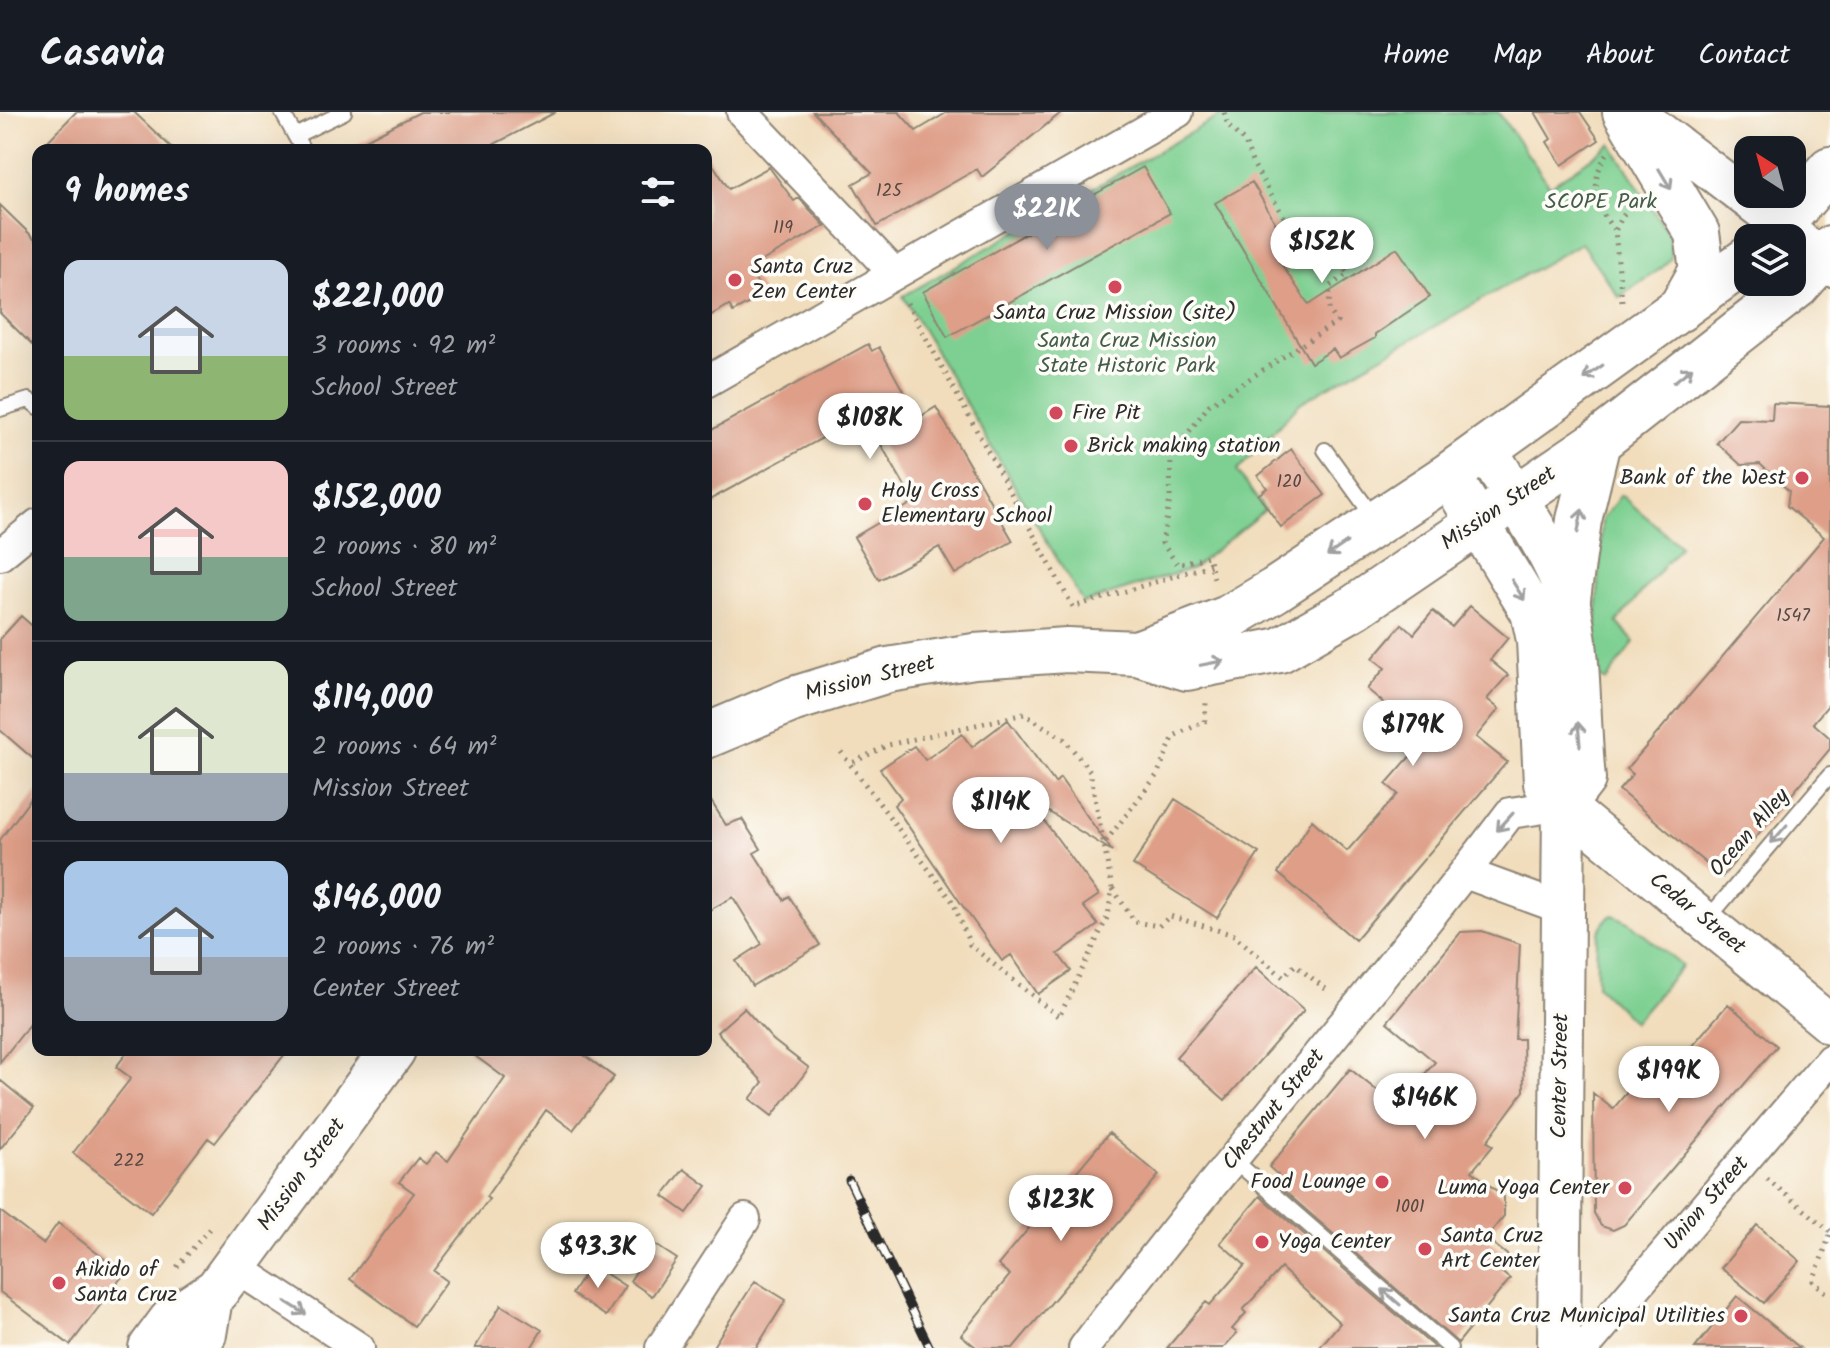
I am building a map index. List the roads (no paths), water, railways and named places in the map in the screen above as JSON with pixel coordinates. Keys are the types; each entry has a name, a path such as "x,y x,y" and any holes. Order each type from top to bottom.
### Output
{"main road":[{"path":"1617,131 1697,233 1702,270 1679,311"},
{"path":"1782,224 1830,169"},
{"name":"Mission Street","path":"712,733 794,699 888,670 974,656 1067,650 1137,653 1187,668 1280,650 1355,607 1598,442 1827,259"},
{"name":"Mission Street","path":"1137,653 1228,618 1449,475 1734,270"},
{"path":"1568,598 1579,520 1598,442"},
{"name":"Center Street","path":"1485,448 1568,598 1584,779 1564,805 1559,1348"},
{"path":"1449,475 1532,612 1538,640 1545,783 1564,805"},
{"name":"Mission Street","path":"194,1348 204,1334 223,1282 389,1056"},
{"name":"Mission Street","path":"151,1348 171,1321 223,1282"}],"street":[{"path":"742,112 899,285"},
{"path":"712,379 899,285 1178,112"},
{"path":"1634,112 1768,224"},
{"path":"1806,247 1827,259"},
{"path":"0,555 32,533"},
{"name":"Chestnut Street","path":"1084,1348 1151,1259 1234,1160 1510,813 1564,805"},
{"name":"Cedar Street","path":"1564,805 1830,1024"},
{"path":"1465,873 1563,909"},
{"name":"Union Street","path":"1584,1348 1830,1060"},
{"path":"661,1348 745,1219"},
{"path":"223,1282 359,1348"}],"lane":[{"path":"282,112 300,144"},
{"path":"295,136 344,112"},
{"path":"0,409 29,400 32,402"},
{"path":"1325,450 1377,522"},
{"name":"Ocean Alley","path":"1705,921 1830,775"},
{"path":"1234,1160 1450,1348"}],"railway":[{"path":"849,1180 930,1348"}],"place":[{"name":"Santa Cruz Zen Center","path":"735,280"},
{"name":"Santa Cruz Mission (site)","path":"1115,287"},
{"name":"Fire Pit","path":"1056,413"},
{"name":"Brick making station","path":"1071,446"},
{"name":"Bank of the West","path":"1802,478"},
{"name":"Holy Cross Elementary School","path":"865,504"},
{"name":"Food Lounge","path":"1382,1182"},
{"name":"Luma Yoga Center","path":"1625,1188"},
{"name":"Yoga Center","path":"1262,1242"},
{"name":"Santa Cruz Art Center","path":"1425,1249"},
{"name":"Aikido of Santa Cruz","path":"59,1283"},
{"name":"Santa Cruz Municipal Utilities","path":"1741,1316"}],"park label":[{"name":"SCOPE Park","path":"1601,202"},
{"name":"Santa Cruz Mission State Historic Park","path":"1127,354"}]}
